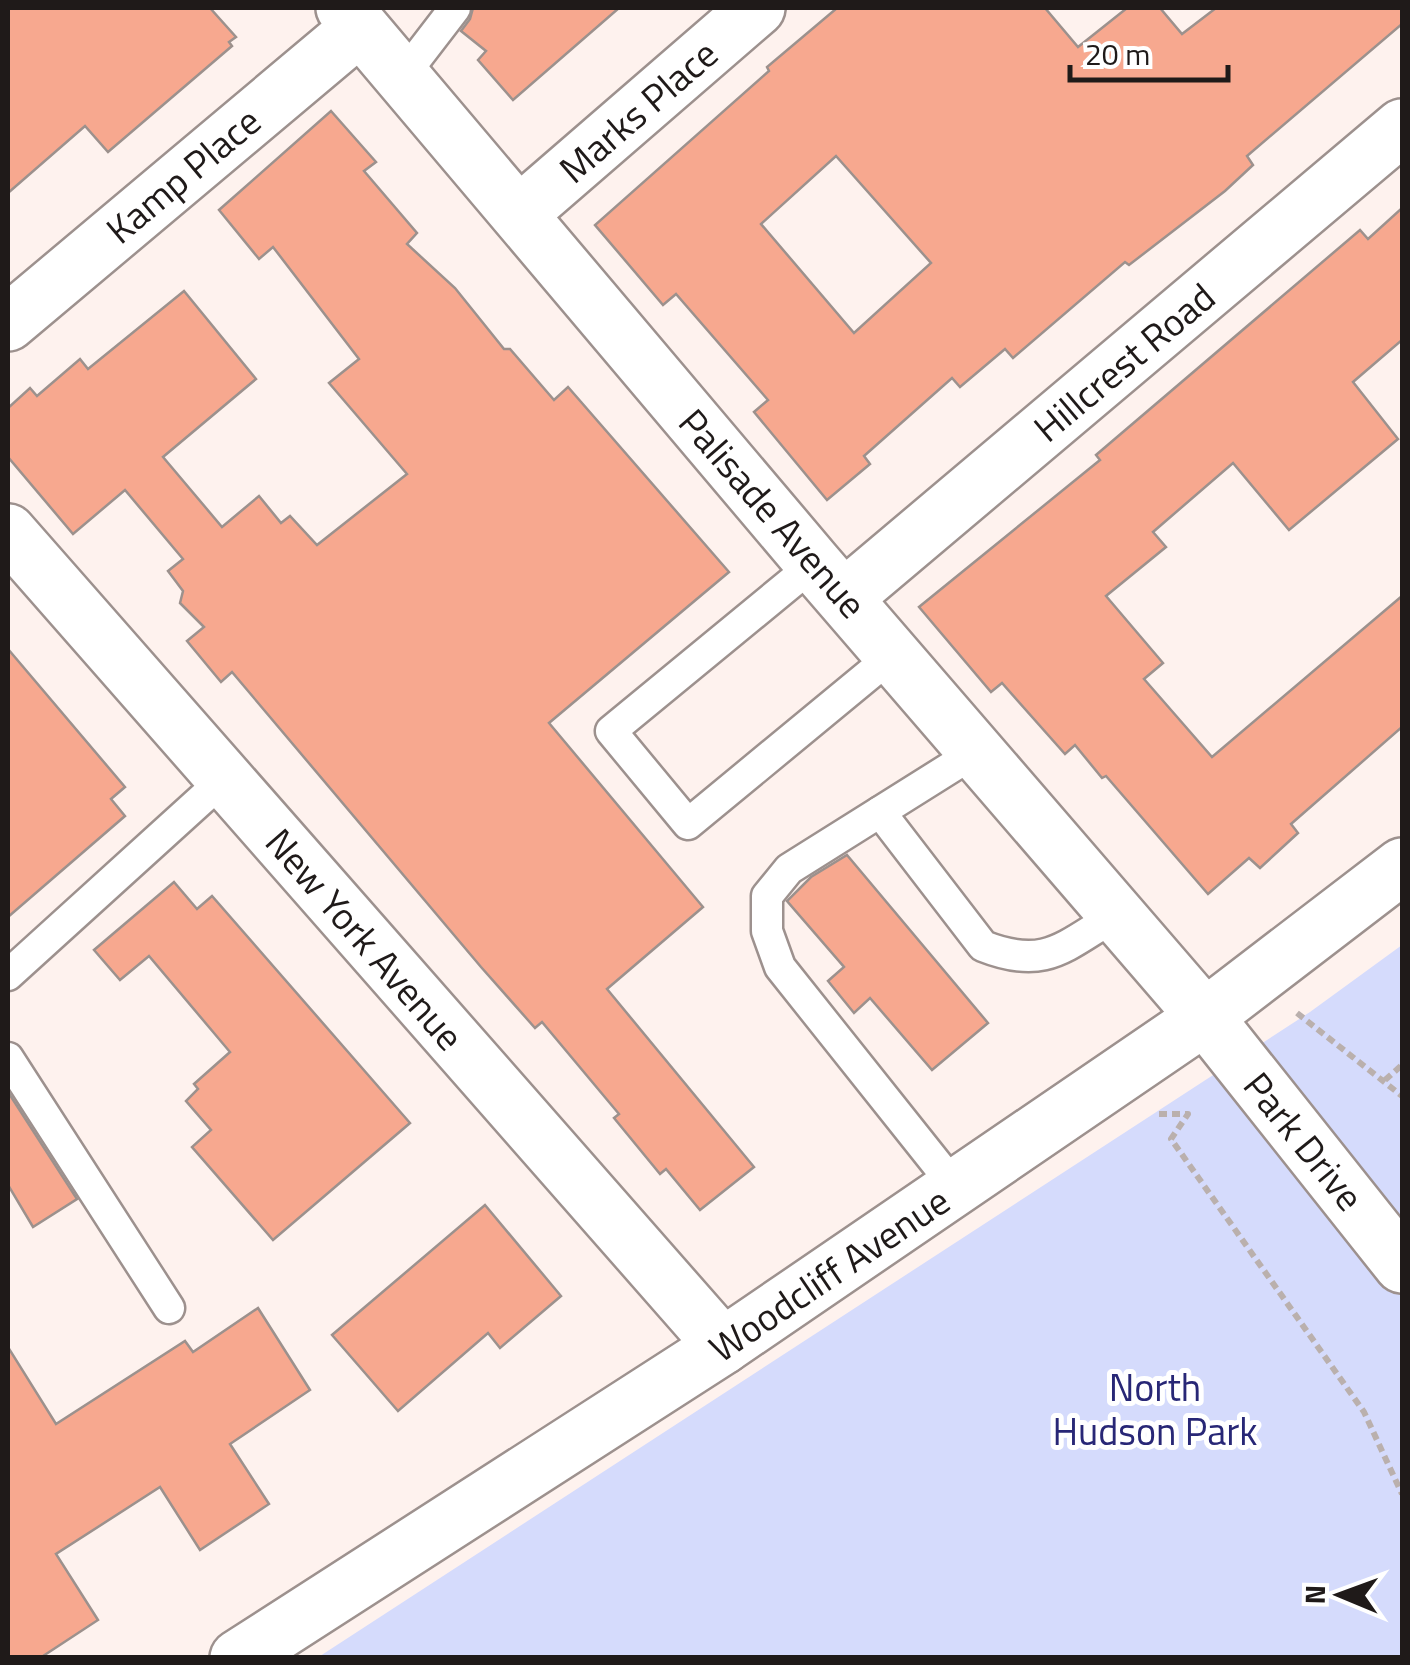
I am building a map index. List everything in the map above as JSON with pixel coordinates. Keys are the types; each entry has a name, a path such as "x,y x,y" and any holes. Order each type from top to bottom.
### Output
{"main road":[{"name":"Marks Place","path":"519,214 757,8"},
{"name":"Palisade Avenue","path":"352,18 1205,1017"},
{"name":"Kamp Place","path":"8,322 352,18"},
{"name":"Hillcrest Road","path":"830,580 1402,127"},
{"name":"New York Avenue","path":"8,532 723,1346"},
{"name":"Woodcliff Avenue","path":"238,1658 723,1346 956,1188 1205,1017 1402,866"},
{"name":"Park Drive","path":"1205,1017 1402,1265"}],"lane":[{"path":"402,77 455,8"},
{"path":"830,580 611,731 688,824 894,654"},
{"path":"956,1188 780,967 767,931 767,896 788,869 978,752"},
{"path":"8,975 224,779"},
{"path":"880,812 983,946 1006,955 1043,958 1118,915"},
{"path":"8,1058 169,1308"}],"path":[{"path":"1296,1012 1402,1096"},
{"path":"1385,1080 1402,1065"},
{"path":"1155,1114 1188,1114 1172,1139 1364,1412 1402,1494"}],"green space":[{"name":"North Hudson Park","path":"1402,945 1402,1657 317,1658 1310,1012"}],"building":[{"path":"8,8 210,8 236,37 229,42 232,46 108,152 85,126 8,193"},
{"path":"473,8 619,8 513,100 478,60 486,51 461,31"},
{"path":"837,8 1045,8 1078,47 1127,8 1160,8 1182,34 1216,8 1402,8 1402,24 1247,156 1253,165 1225,191 1129,265 1125,262 1013,358 1005,349 960,387 952,378 864,456 870,464 827,500 754,412 768,400 676,294 663,305 595,225 769,71 767,67","holes":["836,156 931,263 854,333 761,224"]},
{"path":"331,111 376,162 364,171 417,233 407,244 455,288 504,349 510,349 554,400 568,387 729,572 549,723 703,907 607,989 754,1167 700,1210 666,1169 660,1174 614,1118 619,1114 542,1022 535,1028 232,672 221,682 187,641 204,627 180,603 183,591 168,571 183,559 125,490 73,534 8,457 8,408 30,388 37,396 80,359 88,369 184,291 256,379 163,457 222,527 259,496 281,523 290,516 317,545 407,474 329,383 359,359 273,247 259,259 219,210"},
{"path":"1402,208 1402,340 1353,382 1398,439 1289,530 1233,463 1153,532 1166,547 1106,596 1163,663 1144,679 1212,757 1402,596 1402,727 1291,824 1298,833 1260,868 1249,858 1208,894 1075,745 1065,754 1002,683 991,692 919,607 1100,460 1096,455 1360,230 1368,239"},
{"path":"8,649 125,787 111,799 125,816 8,917"},
{"path":"847,855 988,1023 932,1070 870,998 854,1013 828,981 844,967 787,901 811,877"},
{"path":"174,882 197,909 212,896 410,1123 273,1240 192,1147 211,1130 186,1101 198,1089 194,1084 230,1052 149,956 120,980 94,950"},
{"path":"8,1092 77,1199 33,1227 8,1185"},
{"path":"485,1205 561,1296 500,1348 488,1333 398,1411 332,1335"},
{"path":"258,1308 310,1390 230,1444 269,1504 200,1550 160,1487 56,1554 98,1620 40,1658 8,1658 8,1347 56,1424 185,1341 193,1352"}]}
